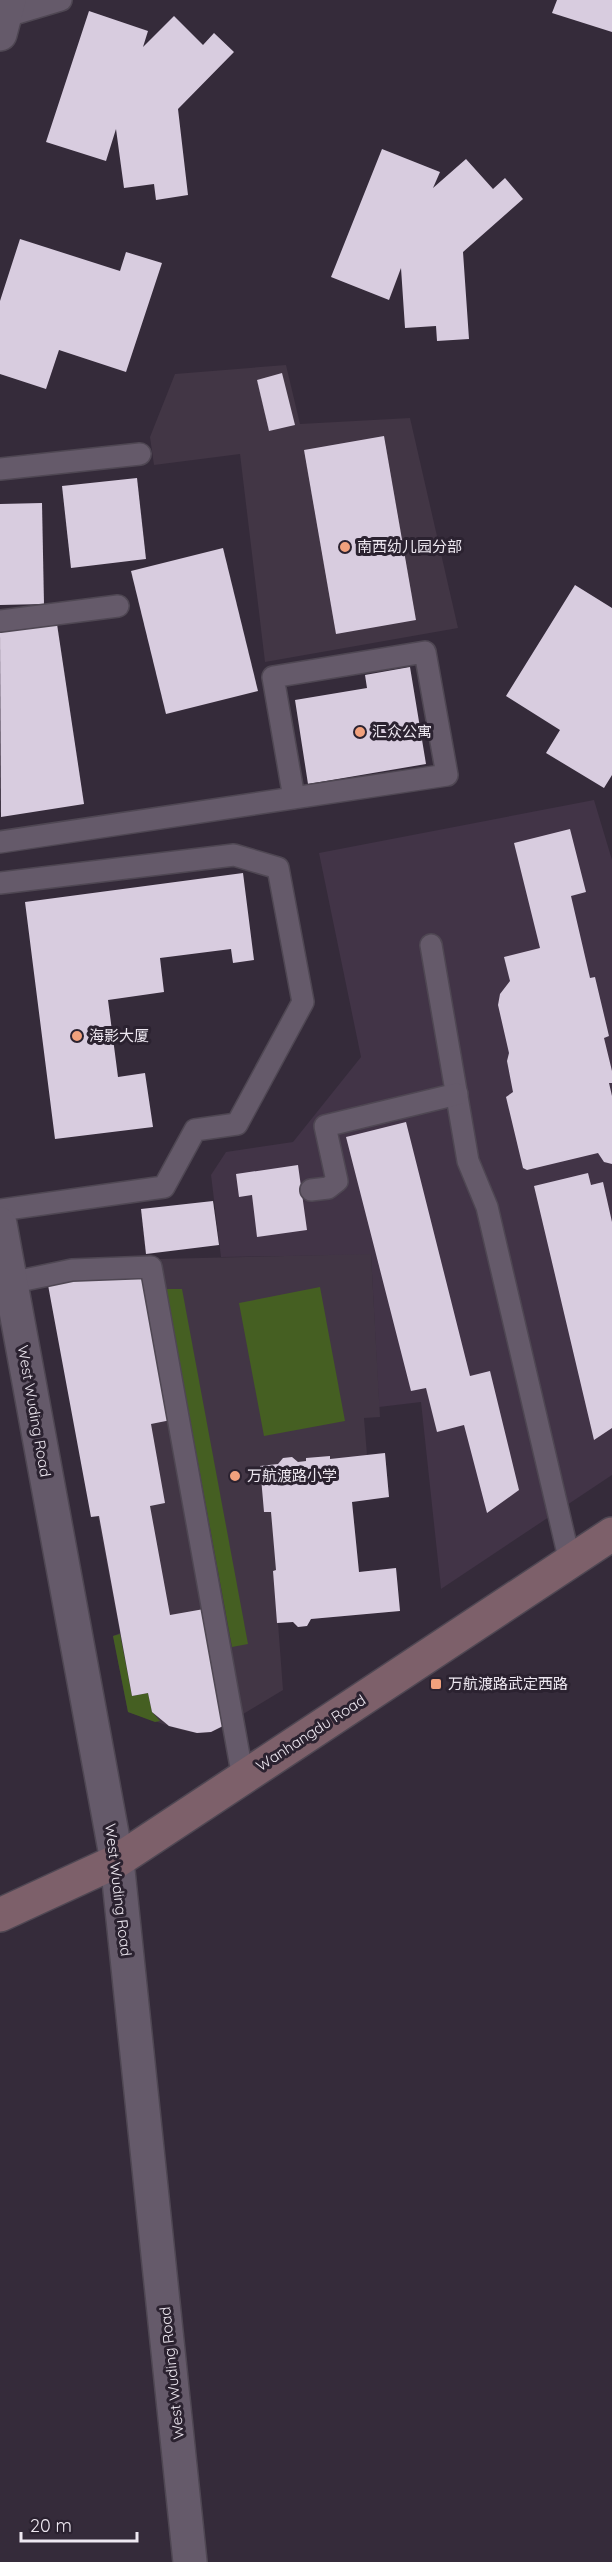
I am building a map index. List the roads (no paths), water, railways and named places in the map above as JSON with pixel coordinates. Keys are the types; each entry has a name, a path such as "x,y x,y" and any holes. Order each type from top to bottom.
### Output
{"street":[{"name":"West Wuding Road","path":"0,1224 117,1861 190,2562"},
{"name":"Wanhangdu Road","path":"0,1915 117,1861 612,1534"}],"lane":[{"path":"5,17 62,0"},
{"path":"0,469 140,454"},
{"path":"0,621 118,606"},
{"path":"0,842 294,798 447,775 425,652 273,677 294,798"},
{"path":"0,883 234,855 278,868 303,1002 237,1124 195,1130 164,1187 0,1210"},
{"path":"431,945 468,1161 487,1208 570,1562"},
{"path":"311,1191 328,1188 337,1181 325,1126 457,1094"},
{"path":"10,1283 72,1270 151,1267 243,1778"}],"place":[{"name":"南西幼儿园分部","path":"345,547"},
{"name":"汇众公寓","path":"360,732"},
{"name":"海影大厦","path":"77,1036"},
{"name":"万航渡路小学","path":"235,1476"},
{"name":"万航渡路武定西路","path":"436,1684"}]}
